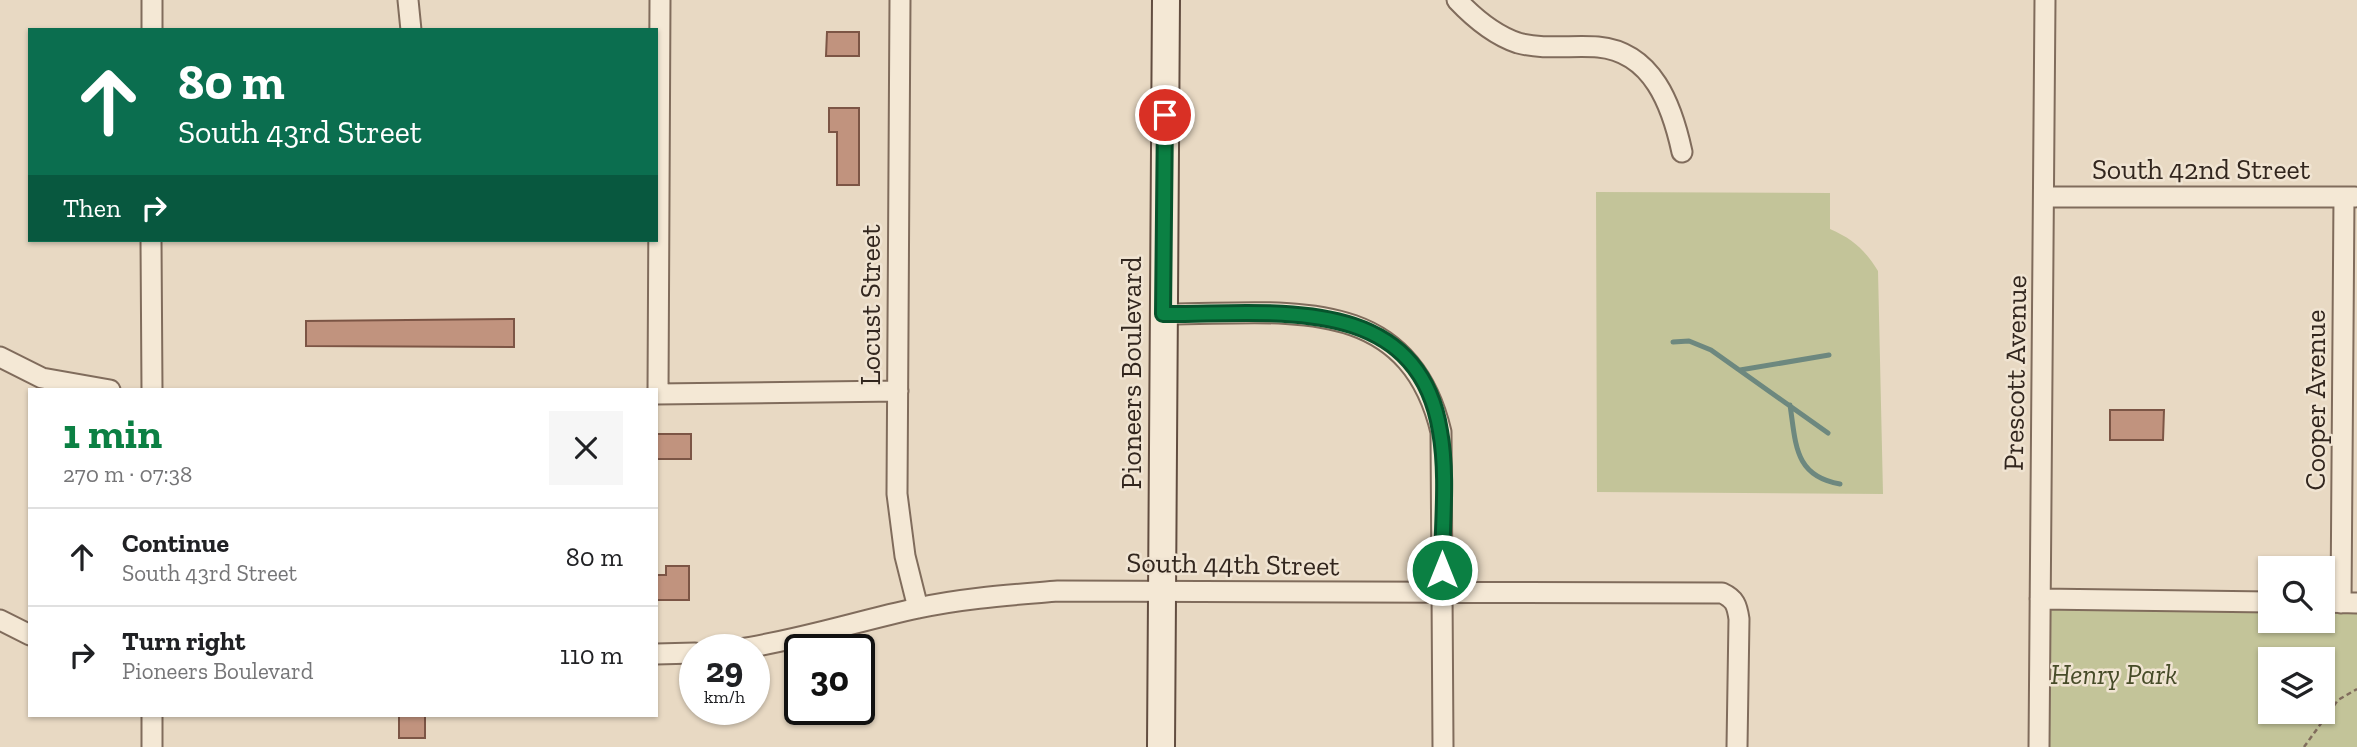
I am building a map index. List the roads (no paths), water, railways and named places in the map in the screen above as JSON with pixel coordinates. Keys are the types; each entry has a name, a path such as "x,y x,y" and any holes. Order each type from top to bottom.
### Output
{"main road":[{"name":"Pioneers Boulevard","path":"1161,747 1166,0"}],"street":[{"path":"152,0 152,28"},
{"path":"408,0 411,28"},
{"path":"658,99 660,0"},
{"name":"Locust Street","path":"900,0 897,494 905,555 918,608"},
{"path":"1457,0 1486,27 1519,43 1599,47 1614,50 1633,59 1657,82 1674,114 1682,152"},
{"name":"Prescott Avenue","path":"2039,747 2045,0"},
{"name":"South 42nd Street","path":"2044,197 2350,197"},
{"name":"Cooper Avenue","path":"2340,603 2350,197"},
{"path":"150,242 152,388"},
{"path":"657,242 657,388"},
{"path":"1163,314 1316,315 1341,320 1366,329 1387,342 1416,372 1426,388 1441,432 1443,747"},
{"path":"0,357 42,378 99,388"},
{"path":"658,394 898,391"},
{"name":"South 44th Street","path":"770,643 830,632 918,608 995,596 1161,590 1443,594 1708,592 1731,597 1737,606 1737,747"},
{"path":"2040,599 2258,602"},
{"path":"0,620 28,634"},
{"path":"658,654 679,653"},
{"path":"152,717 152,747"}],"waterway":[{"path":"1673,342 1689,341 1711,350 1828,433"},
{"path":"1740,370 1829,355"},
{"path":"1790,405 1796,445 1806,466 1825,480 1840,484"}],"park label":[{"name":"Henry Park","path":"2114,674"}]}
